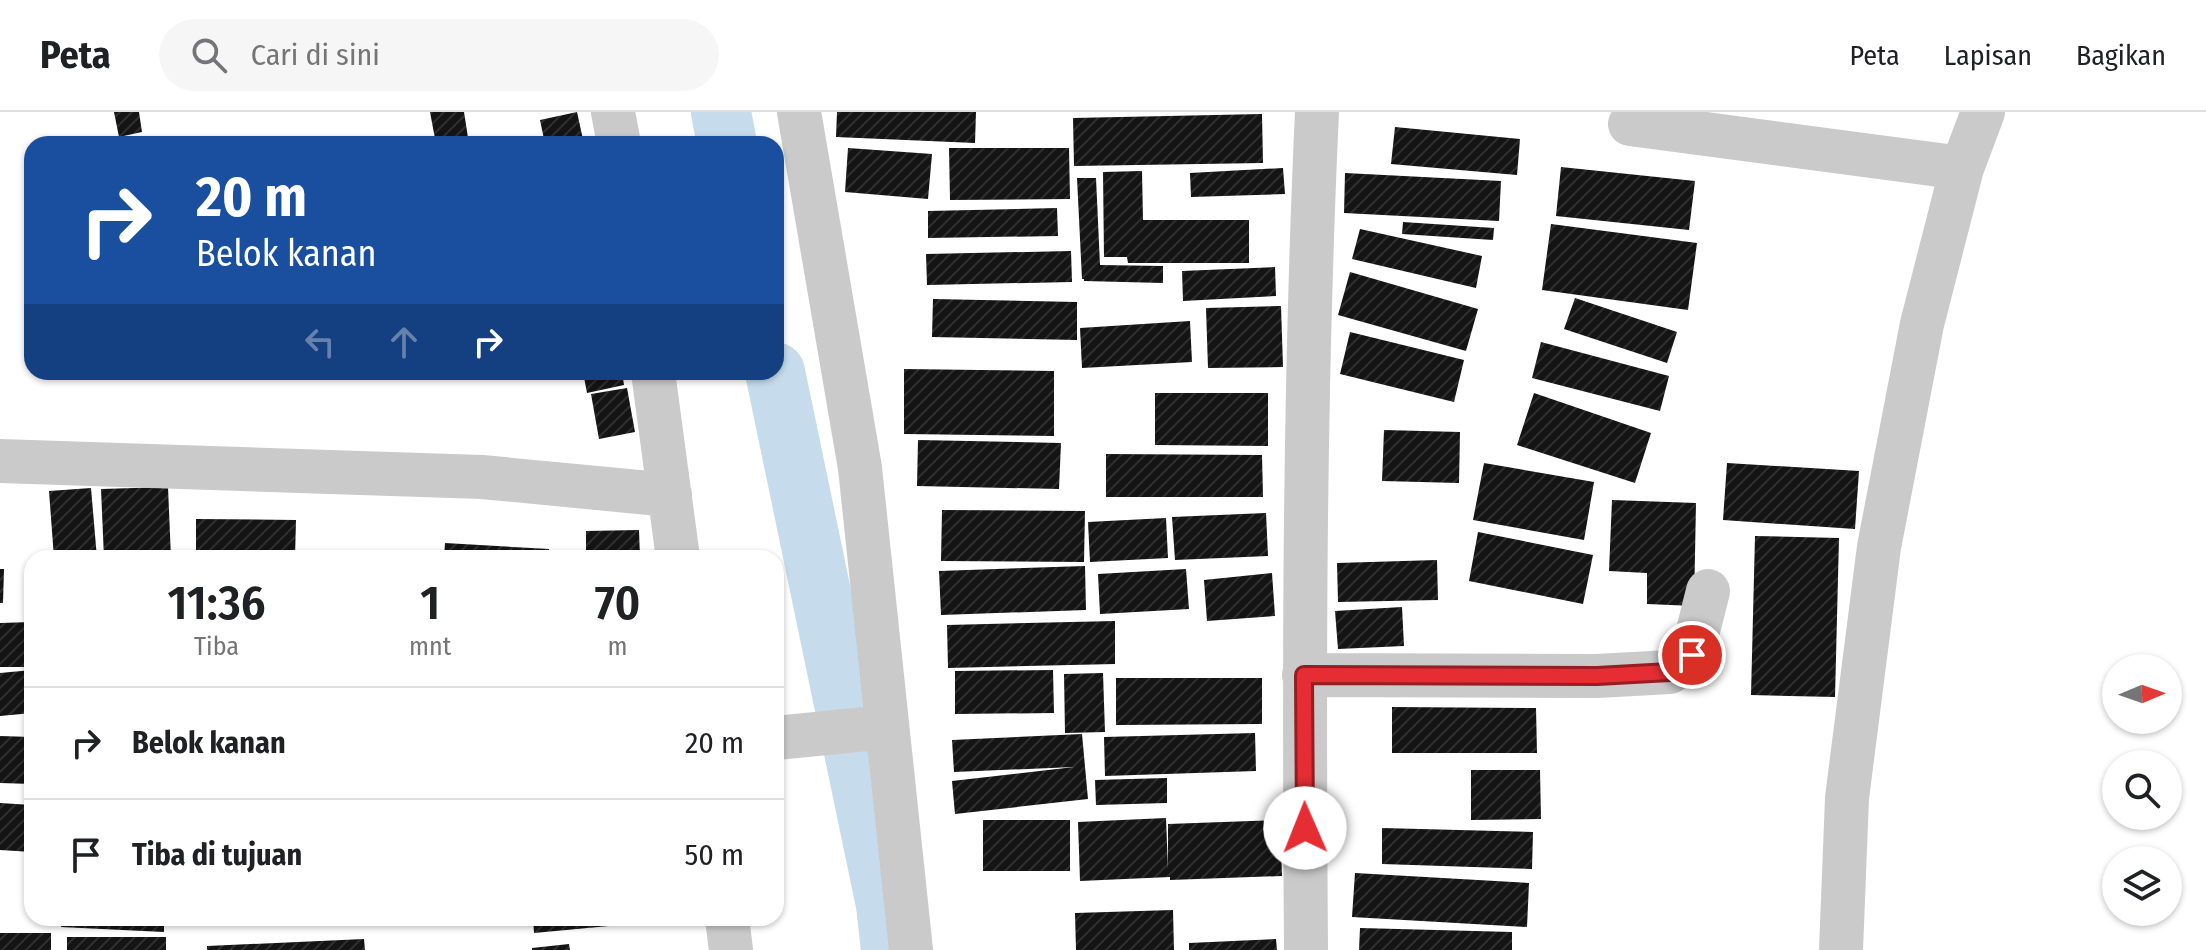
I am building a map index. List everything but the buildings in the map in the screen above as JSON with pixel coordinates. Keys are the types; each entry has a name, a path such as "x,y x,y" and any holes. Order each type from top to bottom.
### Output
{"street":[{"path":"613,112 618,136"},
{"path":"799,112 860,468 875,728 911,950"},
{"path":"1306,950 1304,675 1309,270 1317,112"},
{"path":"1841,950 1847,798 1879,547 1922,324 1962,168 1983,112"},
{"path":"1630,124 1962,168"},
{"path":"654,380 677,550"},
{"path":"0,461 482,477 670,495"},
{"path":"1304,675 1597,676 1670,672 1692,655 1708,591"},
{"path":"784,737 875,728"},
{"path":"728,926 731,950"}],"waterway":[{"path":"721,112 726,136"},
{"path":"777,380 886,905 891,950"}],"route":[{"path":"1305,828 1304,675 1597,676 1670,672 1682,666 1692,655"}]}
